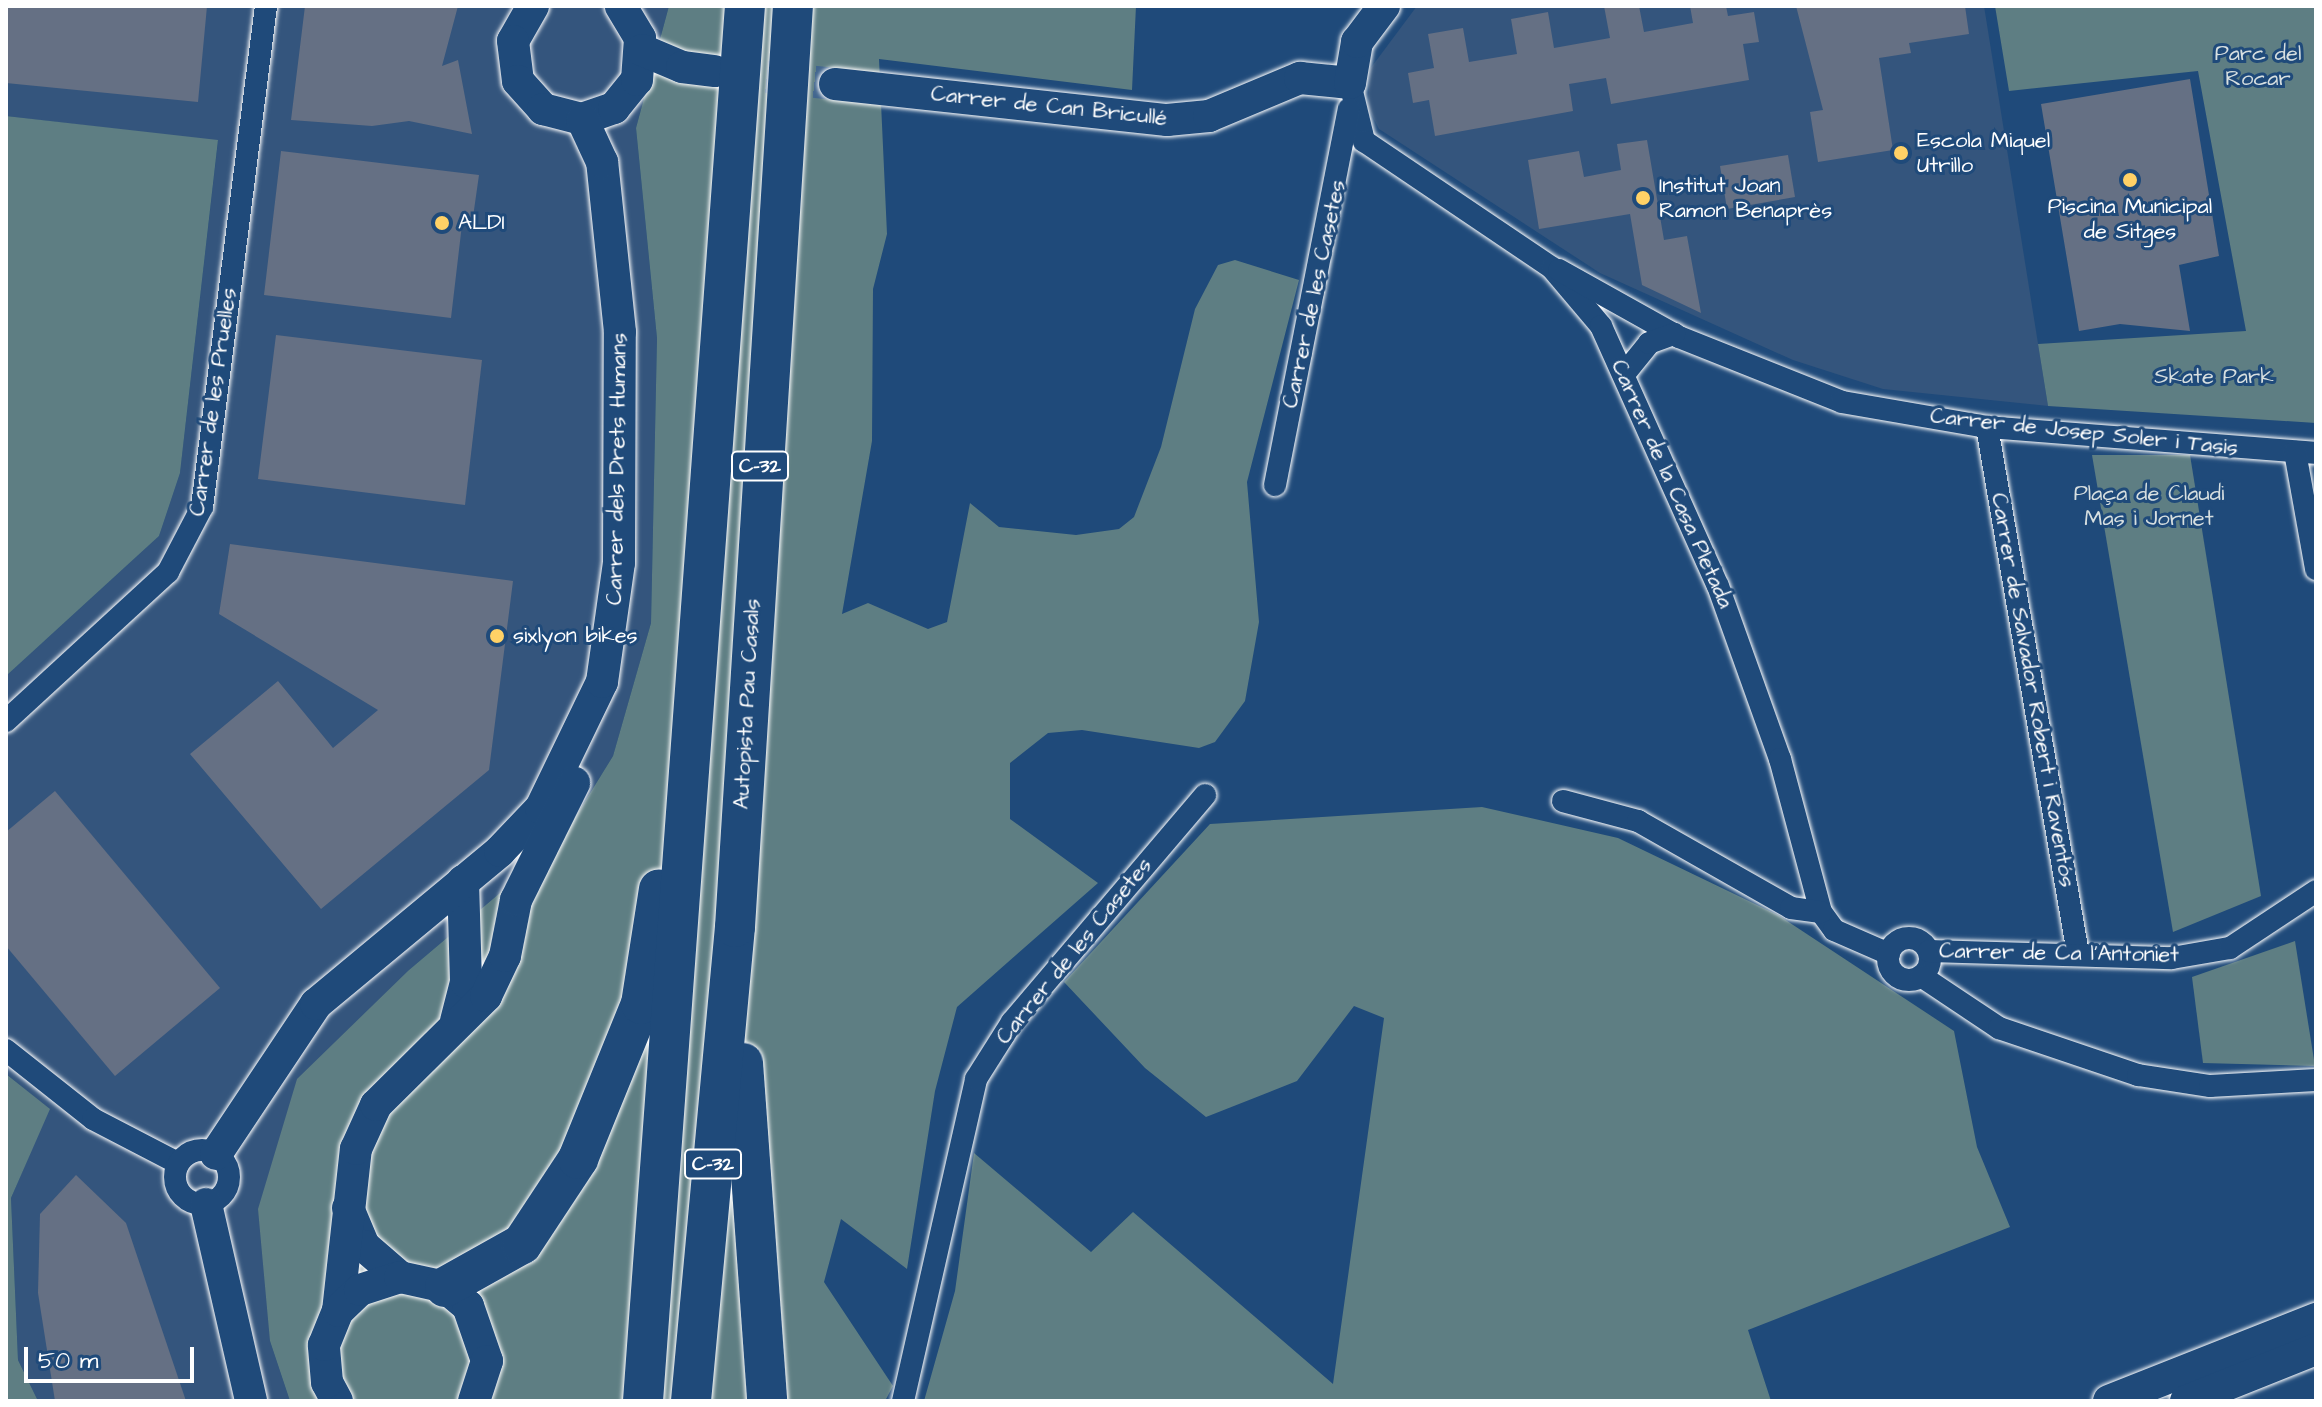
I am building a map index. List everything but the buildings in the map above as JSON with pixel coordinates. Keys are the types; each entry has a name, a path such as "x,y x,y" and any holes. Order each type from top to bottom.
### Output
{"highway":[{"name":"C-32","path":"643,1401 707,581 745,6"},
{"name":"Autopista Pau Casals","path":"691,1401 735,927 793,6"},
{"path":"445,1287 522,1244 578,1159 612,1088 641,1004 707,581"},
{"path":"735,927 767,1401"}],"street":[{"name":"Carrer de les Pruelles","path":"6,721 168,572 202,507 266,6"},
{"path":"521,12 512,59 524,92 555,115 582,119 614,108 640,65 621,6"},
{"path":"1350,93 1357,42 1384,6"},
{"path":"640,65 715,71"},
{"name":"Carrer de Can Bricullé","path":"835,84 1167,120 1209,116 1318,74 1350,93"},
{"name":"Carrer de la Casa Pletada","path":"1350,93 1372,149 1552,268 1601,326 1625,373 1759,695 1821,912"},
{"name":"Carrer de les Casetes","path":"1275,485 1350,93"},
{"name":"Carrer dels Drets Humans","path":"602,162 614,108"},
{"name":"Carrer dels Drets Humans","path":"216,1154 316,1004 424,915 541,808 577,744 602,682 614,621 621,508 616,257 602,162 582,119"},
{"name":"Carrer de Josep Soler i Tasis","path":"1552,268 1674,334 1842,402 1987,427 2305,452"},
{"path":"1625,373 1649,343 1674,334"},
{"name":"Carrer de Salvador Robert i Raventós","path":"1987,427 2078,954"},
{"path":"2305,452 2316,569"},
{"path":"337,1401 327,1382 324,1345 338,1311 347,1207 356,1149 376,1105 456,1021 486,996 505,956 516,900 573,795 577,744"},
{"name":"Carrer de les Casetes","path":"903,1401 976,1079 1012,1022 1205,795"},
{"path":"1563,801 1638,821 1791,908 1821,912 1834,930 1889,954 1895,974 1921,976 1999,1028 2138,1075 2210,1086 2316,1080"},
{"path":"456,1021 468,946 459,912 463,881"},
{"name":"Carrer de Ca l'Antoniet","path":"1929,951 2172,958 2230,948 2316,891"},
{"path":"424,915 445,923 468,946"},
{"path":"1889,954 1907,938 1929,951 1921,976"},
{"path":"6,1050 93,1119 178,1163"},
{"path":"178,1163 197,1150 216,1154 229,1182 206,1204"},
{"path":"178,1163 178,1191 206,1204"},
{"path":"206,1204 251,1401"},
{"path":"347,1207 364,1246 400,1277 445,1287 482,1332 487,1361 474,1401"},
{"path":"338,1311 360,1290 400,1277"},
{"path":"2109,1401 2316,1319"},
{"path":"2186,1401 2316,1349"}],"shaded area":[{"path":"6,6 669,6 636,128 657,338 651,623 613,756 560,842 409,970 270,1341 290,1401 38,1401 18,1360 11,1198 49,1109 6,1074 6,676 159,536 180,473 218,141 6,116"},
{"path":"1417,6 1984,6 2048,406 1883,389 1793,360 1600,273 1379,129 1368,107 1370,69"}],"green space":[{"path":"669,6 1136,6 1132,90 879,59 887,234 873,289 872,441 842,614 868,603 928,629 947,622 970,503 999,527 1076,535 1119,529 1134,517 1161,447 1195,309 1218,265 1235,260 1299,280 1247,482 1259,622 1245,701 1215,742 1199,748 1082,730 1048,733 1010,763 1010,819 1098,883 957,1007 935,1091 907,1269 841,1219 824,1282 893,1386 885,1401 290,1401 270,1341 258,1209 297,1079 409,970 560,842 613,756 651,623 657,338 636,128"},
{"name":"Parc del Rocar","path":"1995,6 2316,6 2316,423 2048,406 2038,344 2246,331 2198,71 2009,91"},
{"path":"6,116 218,140 180,473 159,536 6,676"},
{"name":"Plaça de Claudi Mas i Jornet","path":"2092,455 2190,455 2261,896 2173,932"},
{"path":"1482,807 1618,838 1778,915 1954,1031 1977,1147 2010,1227 1748,1330 1771,1401 924,1401 955,1291 974,1153 1091,1252 1133,1212 1333,1384 1384,1018 1354,1006 1297,1081 1206,1117 1145,1068 1064,982 1210,824"},
{"path":"2295,941 2315,1066 2203,1063 2192,977"},
{"path":"6,1074 50,1109 11,1198 18,1360 38,1401 6,1401"}],"tunnel":[{"path":"719,72 835,84"}],"place":[{"name":"Escola Miquel Utrillo","path":"1901,153"},
{"name":"Piscina Municipal de Sitges","path":"2130,180"},
{"name":"Institut Joan Ramon Benaprès","path":"1643,198"},
{"name":"ALDI","path":"442,223"},
{"name":"sixlyon bikes","path":"497,636"}],"park label":[{"name":"Skate Park","path":"2214,377"}]}
